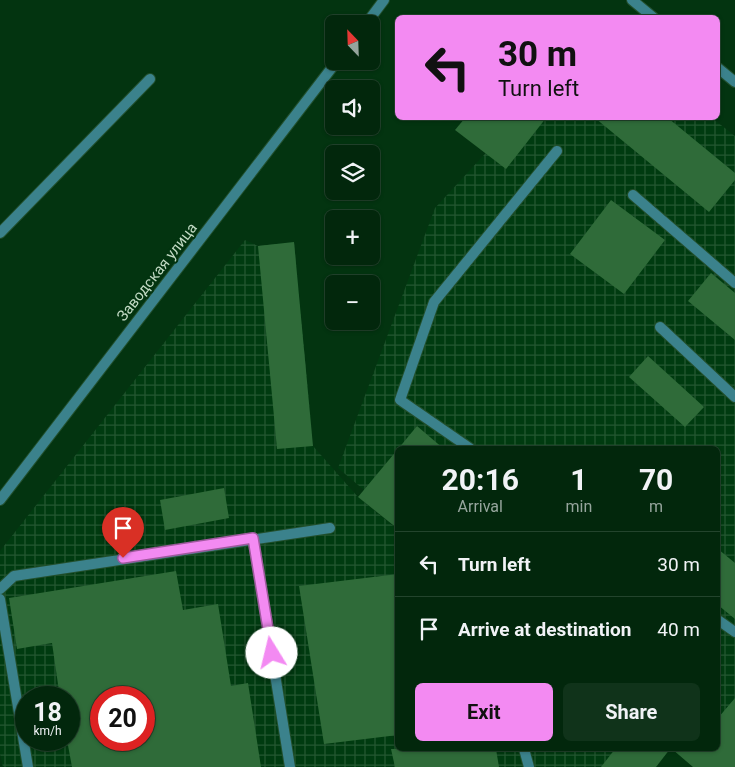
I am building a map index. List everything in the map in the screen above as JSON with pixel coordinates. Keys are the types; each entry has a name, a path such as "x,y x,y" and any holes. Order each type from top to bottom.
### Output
{"street":[{"path":"373,15 384,0"},
{"path":"632,0 650,15"},
{"name":"Заводская улица","path":"0,500 330,70"},
{"path":"720,70 735,82"},
{"path":"0,233 150,80"},
{"path":"466,446 400,400 434,302 557,151"},
{"path":"633,195 735,283"},
{"path":"660,327 735,397"},
{"path":"0,589 14,576 253,538 330,528"},
{"path":"253,538 290,767"},
{"path":"0,599 28,767"},
{"path":"720,621 735,632"},
{"path":"524,751 528,767"}],"shaded area":[{"path":"516,120 715,120 735,136 735,767 696,767 676,751 720,751 720,446 395,446 395,516 338,468 435,208"},
{"path":"245,240 258,246 294,242 313,446 358,497 395,527 395,751 663,751 666,753 656,767 3,767 0,754 0,551"}],"building":[{"path":"463,120 544,120 506,169 455,130"},
{"path":"597,120 670,120 735,173 735,180 709,212"},
{"path":"611,200 665,240 624,294 570,254"},
{"path":"294,242 313,446 277,449 258,246"},
{"path":"711,273 735,293 735,340 688,301"},
{"path":"648,356 704,407 685,427 629,377"},
{"path":"417,426 440,446 400,446"},
{"path":"395,453 395,527 358,497"},
{"path":"224,488 229,518 165,530 160,500"},
{"path":"720,551 735,563 735,619 720,607"},
{"path":"176,571 183,610 218,604 231,686 248,683 261,767 72,767 69,751 80,751 80,686 58,686 52,643 17,649 9,598"},
{"path":"395,574 395,735 324,744 299,586"},
{"path":"735,698 735,767 693,767 674,751 720,751 720,716"},
{"path":"391,749 395,749 395,751 496,751 499,767 395,767"},
{"path":"613,751 668,751 656,767 601,767"}],"route":[{"path":"123,558 253,538 272,653"}]}
